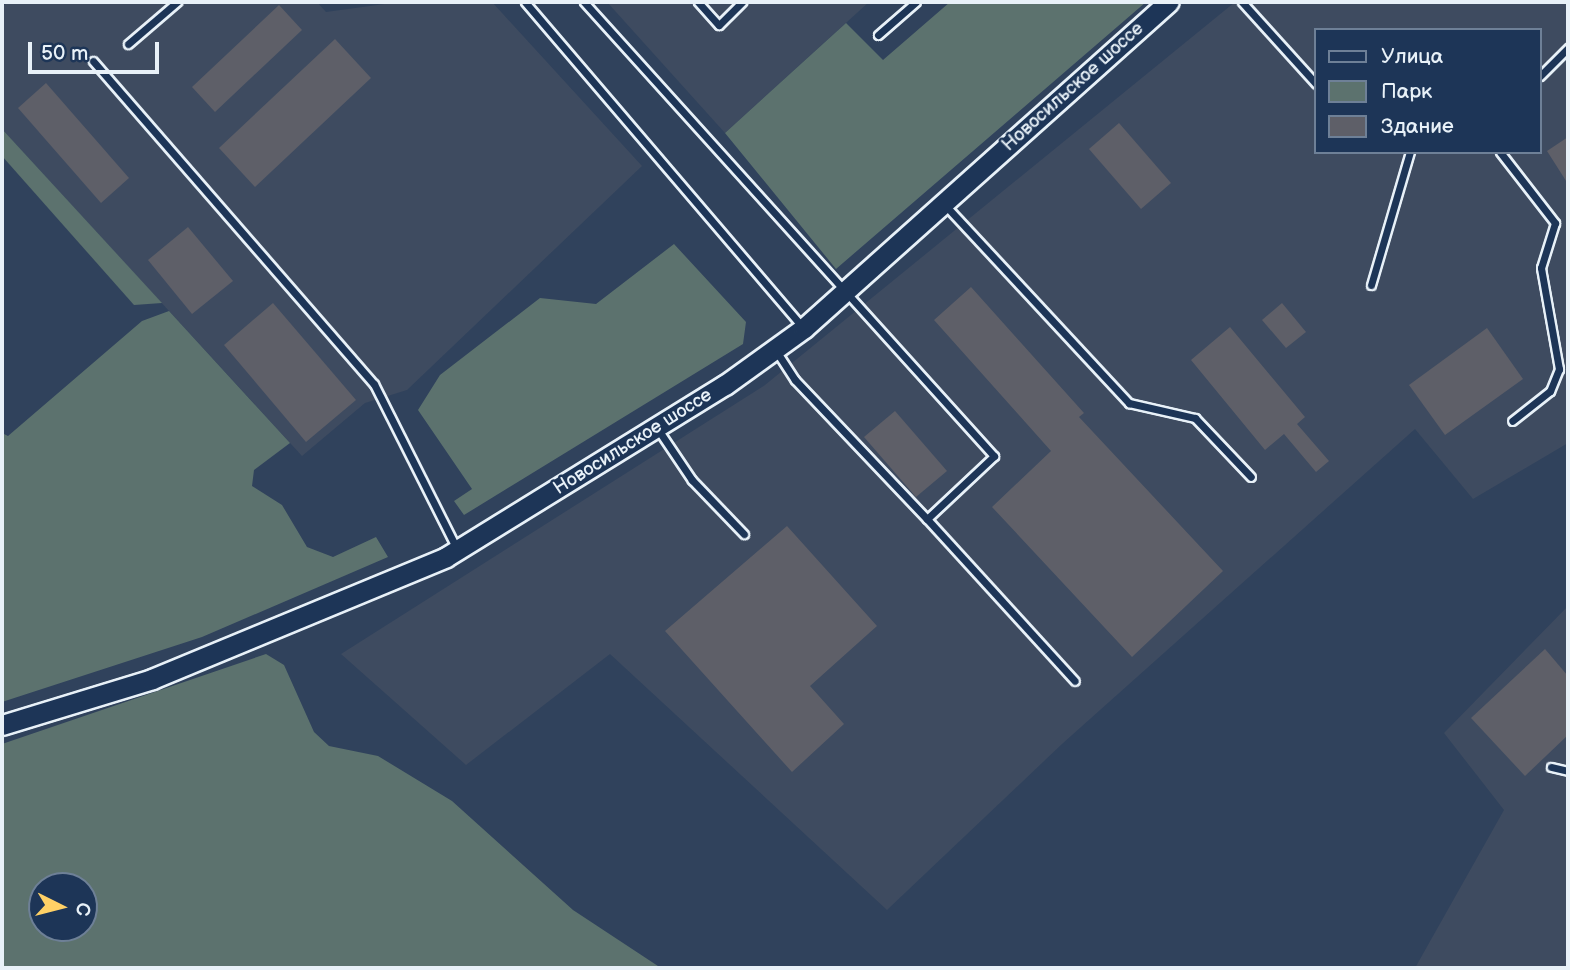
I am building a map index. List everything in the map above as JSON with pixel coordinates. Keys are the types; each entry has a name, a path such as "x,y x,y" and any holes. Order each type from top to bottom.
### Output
{"street":[{"name":"Новосильское шоссе","path":"2,725 152,679 458,550 657,428 804,328 1168,2"}],"lane":[{"path":"128,44 177,2"},
{"path":"525,2 804,328"},
{"path":"584,2 994,456 927,519"},
{"path":"698,2 719,24 742,2"},
{"path":"878,35 916,2"},
{"path":"1242,2 1314,81"},
{"path":"1542,74 1568,48"},
{"path":"93,61 374,384 458,550"},
{"path":"1371,285 1409,154"},
{"path":"1502,154 1555,223 1541,268 1559,369 1550,391 1512,421"},
{"path":"943,204 1129,403 1195,418 1251,477"},
{"path":"775,349 795,380 1075,681"},
{"path":"657,428 692,480 744,534"},
{"path":"1551,767 1568,771"}],"shaded area":[{"path":"8,2 317,2 326,12 399,2 492,2 642,166 407,390 365,403 302,456 2,129 2,7"},
{"path":"607,2 869,2 725,133"},
{"path":"1235,2 1568,2 1568,443 1473,499 1415,429 1062,744 887,910 610,654 466,765 341,654 765,385"},
{"path":"1568,606 1568,968 1415,968 1504,810 1444,733"}],"green space":[{"path":"950,2 1146,2 836,269 725,133 846,23 883,60"},
{"path":"2,129 162,303 134,305 2,156"},
{"path":"674,244 746,322 743,344 464,515 454,501 472,489 418,410 440,375 540,298 596,304"},
{"path":"169,311 290,443 254,470 252,486 282,505 307,547 333,557 376,537 388,557 202,637 2,702 2,433 8,436 142,321"},
{"path":"266,654 284,665 314,732 329,746 378,756 452,801 573,910 661,968 2,968 2,744"}],"building":[{"path":"279,5 302,30 215,112 192,87"},
{"path":"335,39 371,78 255,187 219,148"},
{"path":"46,83 129,178 101,203 18,108"},
{"path":"1119,123 1171,183 1141,209 1089,149"},
{"path":"1568,137 1568,184 1547,151"},
{"path":"188,227 233,281 192,314 148,260"},
{"path":"971,287 1084,413 1079,417 1223,571 1132,657 992,507 1051,451 934,320"},
{"path":"273,303 356,400 306,442 224,345"},
{"path":"1282,303 1306,332 1286,348 1262,320"},
{"path":"1230,327 1305,417 1297,424 1329,461 1316,472 1284,434 1265,450 1191,360"},
{"path":"1487,328 1523,379 1445,435 1409,385"},
{"path":"895,411 947,471 916,497 864,437"},
{"path":"787,526 877,626 810,686 844,724 792,772 665,631"},
{"path":"1545,649 1568,676 1568,735 1525,776 1471,718"}]}
